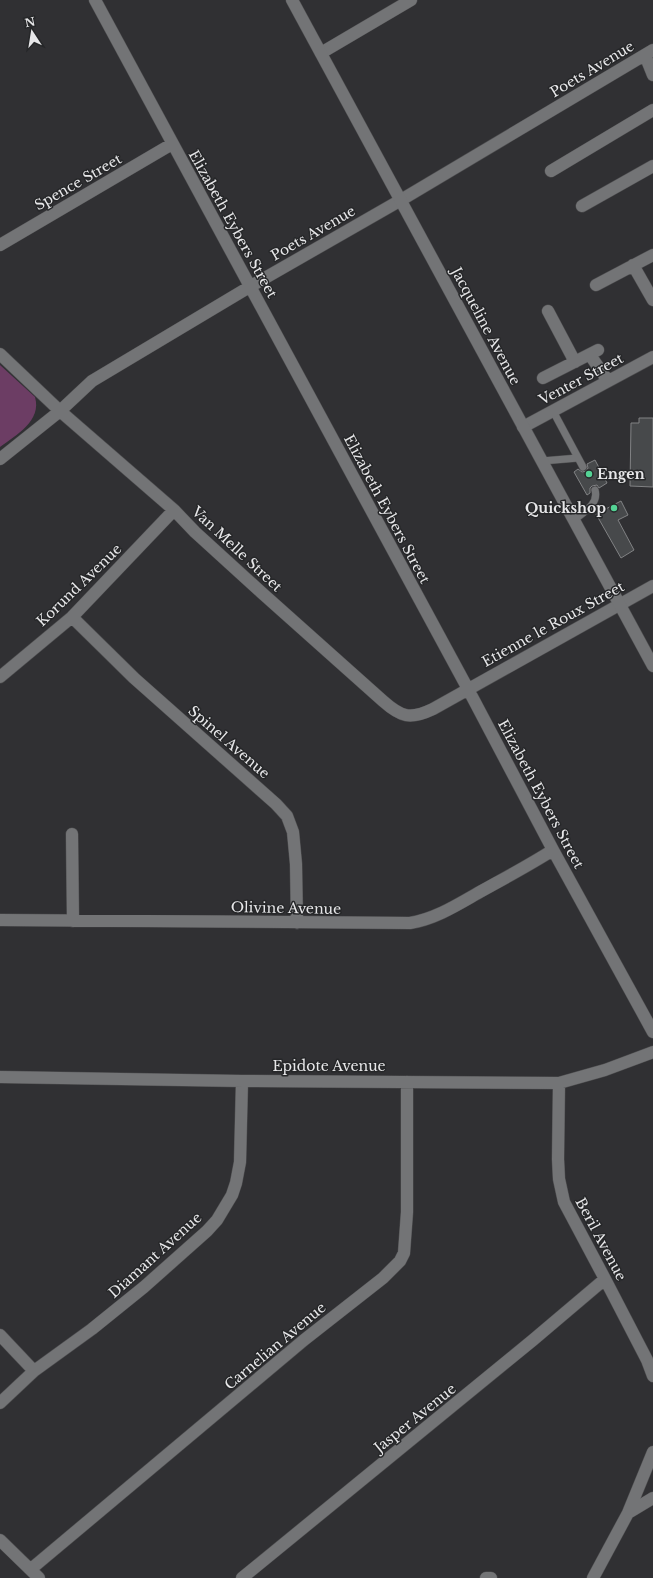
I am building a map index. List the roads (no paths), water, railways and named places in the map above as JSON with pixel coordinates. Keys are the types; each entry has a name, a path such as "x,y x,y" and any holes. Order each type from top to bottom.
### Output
{"street":[{"name":"Elizabeth Eybers Street","path":"95,0 172,144 251,286 553,850 653,1032"},
{"name":"Jacqueline Avenue","path":"292,0 653,666"},
{"path":"321,53 411,0"},
{"path":"649,52 653,75"},
{"name":"Poets Avenue","path":"0,459 60,411 92,380 401,200 649,52"},
{"path":"551,170 653,110"},
{"name":"Spence Street","path":"0,245 172,144"},
{"path":"582,206 653,166"},
{"path":"596,285 653,255"},
{"path":"633,265 653,300"},
{"path":"548,311 575,362"},
{"path":"543,378 594,352 608,381"},
{"name":"Van Melle Street","path":"0,354 60,411 174,510 195,532 262,593 383,701 399,713 410,717 426,712 468,689"},
{"name":"Venter Street","path":"523,428 653,357"},
{"name":"Korund Avenue","path":"0,677 72,617 174,510"},
{"name":"Etienne le Roux Street","path":"468,689 653,586"},
{"name":"Spinel Avenue","path":"72,617 134,678 276,804 287,816 291,823 295,841 297,923"},
{"path":"72,834 73,921"},
{"name":"Olivine Avenue","path":"0,920 396,924 419,922 452,907 528,866 553,850"},
{"name":"Epidote Avenue","path":"0,1077 242,1081 559,1083 605,1070 653,1052"},
{"name":"Diamant Avenue","path":"0,1403 34,1371 92,1329 144,1287 207,1231 217,1220 232,1195 240,1162 242,1081"},
{"name":"Carnelian Avenue","path":"35,1574 304,1340 383,1278 400,1262 404,1253 407,1212 407,1082"},
{"name":"Beril Avenue","path":"559,1083 558,1159 561,1190 568,1211 647,1360 653,1376"},
{"name":"Jasper Avenue","path":"242,1578 533,1340 605,1279"},
{"path":"0,1335 34,1371"},
{"path":"593,1578 628,1513 653,1452"},
{"path":"628,1513 653,1498"},
{"path":"0,1540 35,1574"}],"lane":[{"path":"553,411 583,467"},
{"path":"542,461 578,458"},
{"path":"574,520 596,501 597,495 595,490"}],"place":[{"name":"Engen","path":"589,474"},
{"name":"Quickshop","path":"614,508"}]}
